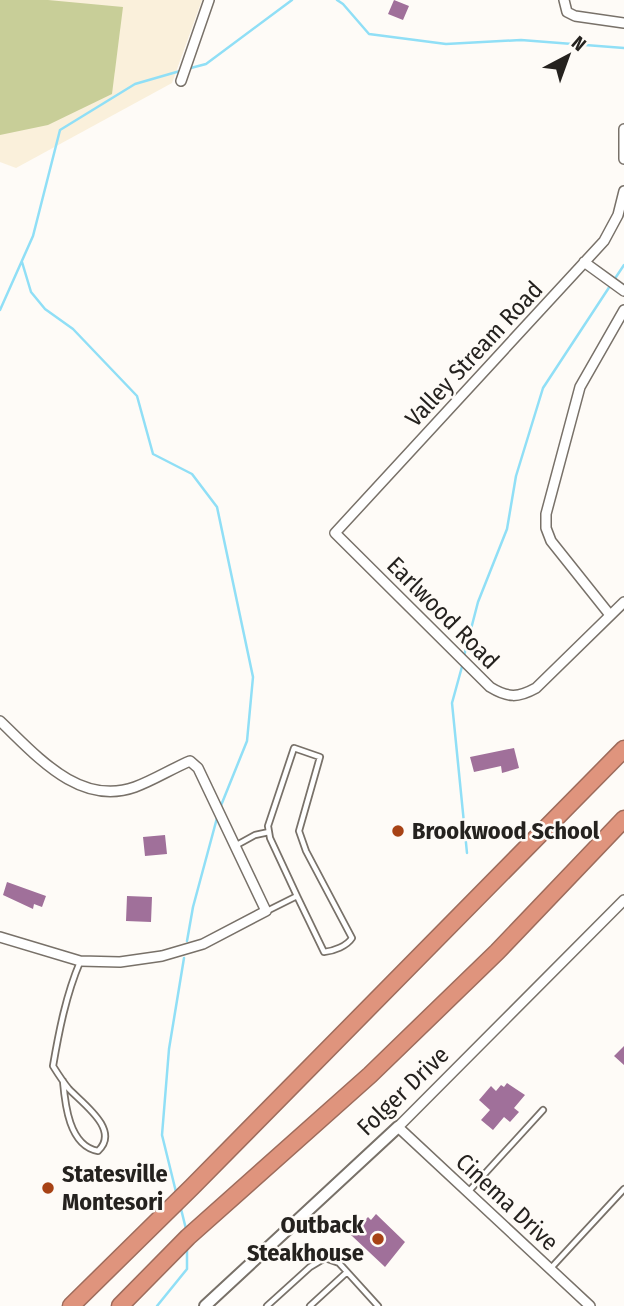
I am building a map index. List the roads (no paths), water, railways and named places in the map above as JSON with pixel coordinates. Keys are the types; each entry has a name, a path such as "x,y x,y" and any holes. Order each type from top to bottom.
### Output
{"highway":[{"path":"71,1306 202,1178 624,749"},
{"path":"120,1306 188,1237 370,1075 497,952 624,819"}],"street":[{"path":"181,81 209,0"},
{"path":"564,2 567,12 575,16 624,23"},
{"path":"624,128 624,159"},
{"name":"Valley Stream Road","path":"335,533 604,241 618,215 624,191"},
{"path":"584,262 624,291"},
{"path":"610,615 551,541 545,528 546,514 580,387 624,310"},
{"name":"Earlwood Road","path":"335,533 490,687 505,696 521,696 536,688 624,601"},
{"path":"0,721 57,774 83,786 108,790 133,788 190,761 198,768 266,911 203,944 162,957 120,962 80,961 0,937"},
{"name":"Folger Drive","path":"205,1306 398,1127 624,900"},
{"name":"Cinema Drive","path":"398,1127 590,1306"}],"lane":[{"path":"294,748 320,757 299,831 306,851 352,938 349,942 324,952 297,896 268,826 294,748"},
{"path":"235,846 255,835 269,832"},
{"path":"266,911 297,896"},
{"path":"63,1081 67,1118 88,1148 98,1152 104,1145 102,1125 53,1066 72,979 80,961"},
{"path":"468,1192 543,1110"},
{"path":"551,1268 624,1189"},
{"path":"267,1306 318,1261 331,1259 347,1272 378,1306"},
{"path":"310,1306 347,1272"}],"waterway":[{"path":"187,69 206,64 292,0"},
{"path":"337,0 369,34 446,44 521,40 624,48"},
{"path":"0,310 33,236 60,130 135,84 180,71"},
{"path":"22,262 31,292 45,309 73,329 137,396 153,454 192,474 217,507 253,677 247,741 220,808"},
{"path":"614,280 624,265"},
{"path":"464,656 478,602 507,529 516,476 543,388 610,286"},
{"path":"463,663 452,703 467,853"},
{"path":"187,941 193,907 217,818"},
{"path":"176,1192 162,1135 169,1049 184,958"},
{"path":"181,1209 186,1229"},
{"path":"157,1306 187,1269 187,1246"}],"place":[{"name":"Brookwood School","path":"398,831"},
{"name":"Statesville Montesori","path":"48,1188"},
{"name":"Outback Steakhouse","path":"378,1239"}]}
